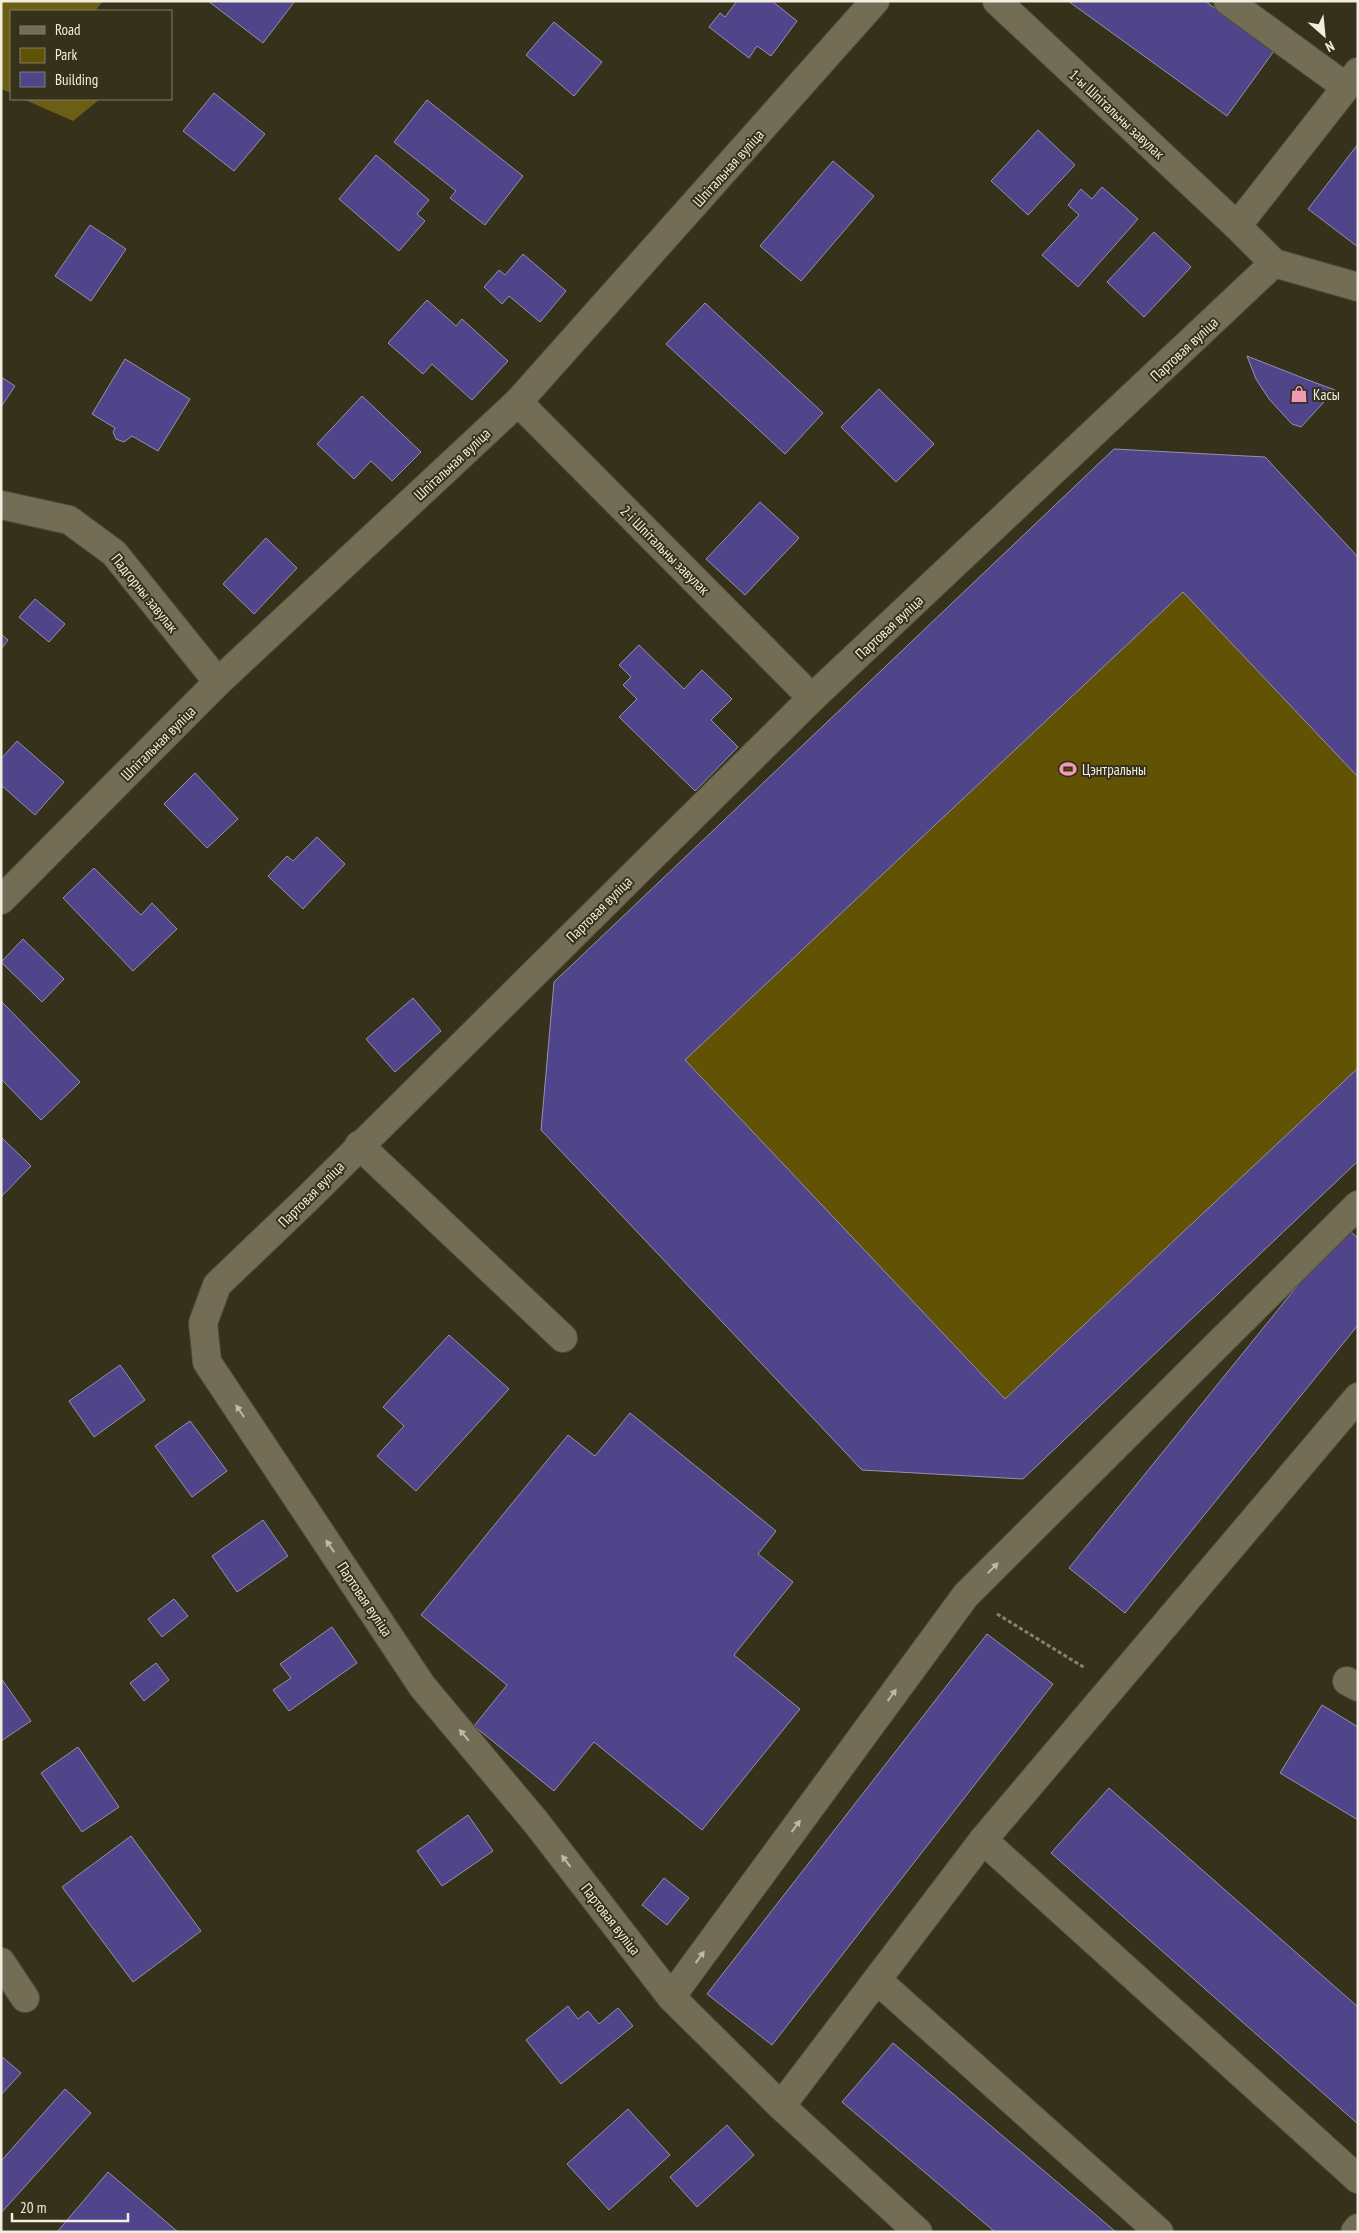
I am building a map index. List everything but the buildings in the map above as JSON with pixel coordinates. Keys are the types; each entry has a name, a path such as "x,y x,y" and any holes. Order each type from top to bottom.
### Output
{"street":[{"name":"Шпітальная вуліца","path":"1,900 218,682 518,402 875,1"},
{"name":"1-ы Шпітальны завулак","path":"997,1 1274,263"},
{"path":"1228,1 1352,80 1237,226"},
{"path":"1274,263 1358,287"},
{"name":"Партовая вуліца","path":"918,2232 781,2106 671,1997 535,1821 422,1686 207,1362 203,1323 217,1285 812,698 1274,263"},
{"name":"2-і Шпітальны завулак","path":"518,402 812,698"},
{"name":"Падгорны завулак","path":"1,505 69,520 114,553 218,682"},
{"path":"359,1146 563,1338"},
{"path":"671,1997 966,1595 1358,1205"},
{"path":"781,2106 983,1840 1358,1397"},
{"path":"983,1840 1358,2179"},
{"path":"1,1962 24,1998"},
{"path":"877,1980 1159,2232"},
{"path":"1355,2232 1358,2228"}],"path":[{"path":"966,1595 1113,1686"}],"green space":[{"name":"Цэнтральны","path":"1114,449 1265,457 1358,557 1358,1161 1023,1479 862,1470 541,1130 554,982"}],"shaded area":[{"path":"1,1 103,1 96,10 10,10 10,93 1,89"},
{"path":"25,100 99,100 73,121"}],"place":[{"name":"Касы","path":"1299,394"},
{"name":"Цэнтральны","path":"1068,769"}]}
